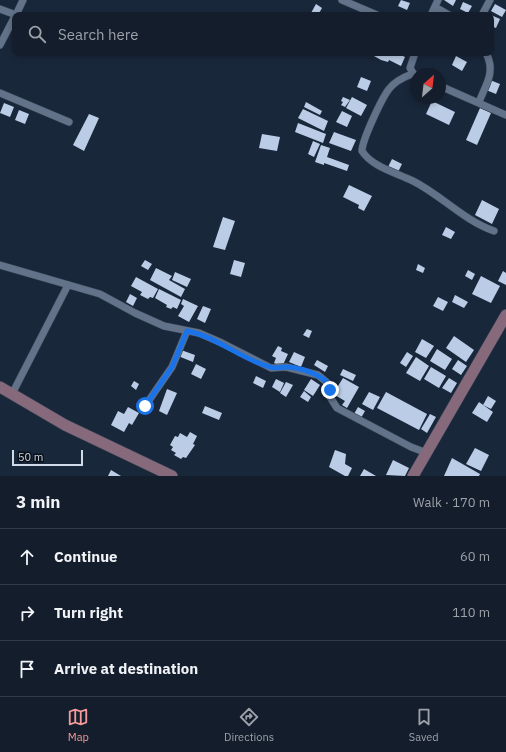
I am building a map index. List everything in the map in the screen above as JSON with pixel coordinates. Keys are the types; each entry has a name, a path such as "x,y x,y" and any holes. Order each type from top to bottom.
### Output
{"street":[{"path":"17,12 23,0"},
{"path":"342,0 370,12"},
{"path":"432,12 438,0"},
{"path":"484,12 490,0"},
{"path":"435,7 444,12"},
{"path":"0,9 12,14"},
{"path":"0,45 12,21"},
{"path":"412,68 411,63 414,56"},
{"path":"479,102 491,73 491,62 488,56"},
{"path":"410,76 400,80 389,88 364,141 362,151 369,160 414,181 470,219 494,231"},
{"path":"446,88 506,115"},
{"path":"0,93 69,122"},
{"path":"0,265 100,294 135,314 164,326 199,333 271,368 286,367 318,375 330,385 330,397 337,408 411,447 427,453"},
{"path":"12,394 68,285"},
{"path":"413,476 506,315"},
{"path":"145,406 172,367 187,331"},
{"path":"0,387 158,473 172,476"}],"building":[{"path":"401,0 410,3 407,10 398,6"},
{"path":"444,0 456,0 453,6"},
{"path":"463,2 472,6 469,12 460,9"},
{"path":"316,4 322,8 320,12 312,12"},
{"path":"495,4 506,10 502,17 491,11"},
{"path":"494,16 500,19 496,28 494,27"},
{"path":"374,56 405,57 401,66 389,60 388,62"},
{"path":"456,56 467,62 462,71 452,65"},
{"path":"361,77 371,81 367,91 357,87"},
{"path":"490,80 500,84 496,94 486,90"},
{"path":"343,97 350,100 345,107 341,105 343,102 341,101"},
{"path":"352,97 367,105 361,116 346,108"},
{"path":"306,102 322,111 320,115 304,107"},
{"path":"4,103 14,107 10,117 0,113"},
{"path":"431,104 438,104 455,112 449,125 426,114"},
{"path":"480,108 491,113 477,145 466,140"},
{"path":"303,109 328,121 324,131 298,118"},
{"path":"19,110 29,114 25,124 15,120"},
{"path":"342,111 352,116 347,127 336,122"},
{"path":"89,114 99,118 84,151 73,145"},
{"path":"298,123 326,134 323,143 295,132"},
{"path":"334,132 356,140 351,151 329,143"},
{"path":"262,134 280,137 277,151 259,148"},
{"path":"313,141 320,144 314,157 308,154"},
{"path":"321,145 330,148 327,157 349,165 347,171 324,163 324,165 315,162"},
{"path":"392,159 402,164 398,172 388,167"},
{"path":"349,185 372,196 364,211 358,208 359,205 343,197"},
{"path":"482,200 499,209 492,224 475,215"},
{"path":"223,217 235,221 225,250 213,247"},
{"path":"446,227 455,232 451,239 442,235"},
{"path":"145,260 152,264 148,270 141,266"},
{"path":"234,260 245,263 241,277 230,274"},
{"path":"418,264 425,268 423,273 416,270"},
{"path":"156,268 172,276 169,280 185,289 181,297 150,280"},
{"path":"468,270 475,274 472,280 465,276"},
{"path":"503,271 506,273 506,285 498,281"},
{"path":"175,272 191,279 187,287 172,280"},
{"path":"481,276 500,286 491,303 472,294"},
{"path":"136,277 158,289 153,298 150,297 148,299 140,295 142,292 131,286"},
{"path":"159,289 181,300 177,309 173,307 171,309 166,307 167,305 155,298"},
{"path":"130,294 137,298 133,306 126,302"},
{"path":"455,295 468,302 464,308 452,302"},
{"path":"438,297 448,302 443,311 433,306"},
{"path":"183,299 198,306 189,322 178,316 184,306 181,304"},
{"path":"203,306 211,309 205,323 197,319"},
{"path":"307,329 312,331 309,338 303,335"},
{"path":"454,336 474,350 466,362 446,348"},
{"path":"422,339 434,346 426,358 415,352"},
{"path":"278,346 282,348 281,351 288,354 282,367 274,363 276,358 272,356"},
{"path":"437,349 452,359 445,370 430,361"},
{"path":"181,350 195,355 193,362 178,356"},
{"path":"294,352 305,357 301,367 289,362"},
{"path":"407,352 413,356 406,367 400,363"},
{"path":"416,357 429,366 420,381 406,373"},
{"path":"317,360 328,366 325,372 314,365"},
{"path":"458,360 467,366 461,375 452,369"},
{"path":"196,364 206,369 201,379 191,374"},
{"path":"431,367 446,376 439,388 424,379"},
{"path":"343,369 356,375 353,381 340,375"},
{"path":"256,376 266,381 263,388 253,383"},
{"path":"343,378 359,387 347,408 342,405 345,401 333,394"},
{"path":"449,378 457,383 451,393 442,388"},
{"path":"276,379 284,383 280,392 272,387"},
{"path":"311,379 320,385 313,396 304,390"},
{"path":"134,381 139,384 136,390 131,386"},
{"path":"286,382 293,385 286,397 280,393"},
{"path":"167,389 177,393 167,415 159,411"},
{"path":"304,391 311,397 308,402 300,397"},
{"path":"369,392 380,397 373,410 362,404"},
{"path":"386,392 427,414 419,430 377,408"},
{"path":"488,396 496,401 491,409 483,405"},
{"path":"479,402 493,412 487,422 472,413"},
{"path":"205,406 222,413 219,420 202,413"},
{"path":"128,407 139,413 132,425 129,423 124,432 111,425 118,411 124,414"},
{"path":"358,407 365,411 361,418 354,414"},
{"path":"430,414 436,417 427,433 421,429"},
{"path":"190,432 197,436 193,444 195,445 186,458 183,457 181,459 174,455 176,453 171,450 173,447 170,445 175,436 178,437 180,433 187,437"},
{"path":"475,448 489,455 481,471 466,464"},
{"path":"335,450 346,454 345,464 352,468 348,476 345,476 329,467"},
{"path":"452,458 480,474 479,476 444,476"},
{"path":"393,460 409,468 405,476 386,475"},
{"path":"364,469 376,476 360,476"},
{"path":"111,470 121,476 108,476"}],"route":[{"path":"145,406 172,367 187,331 199,333 222,343 271,368 286,367 318,375 330,385 330,390"}]}
